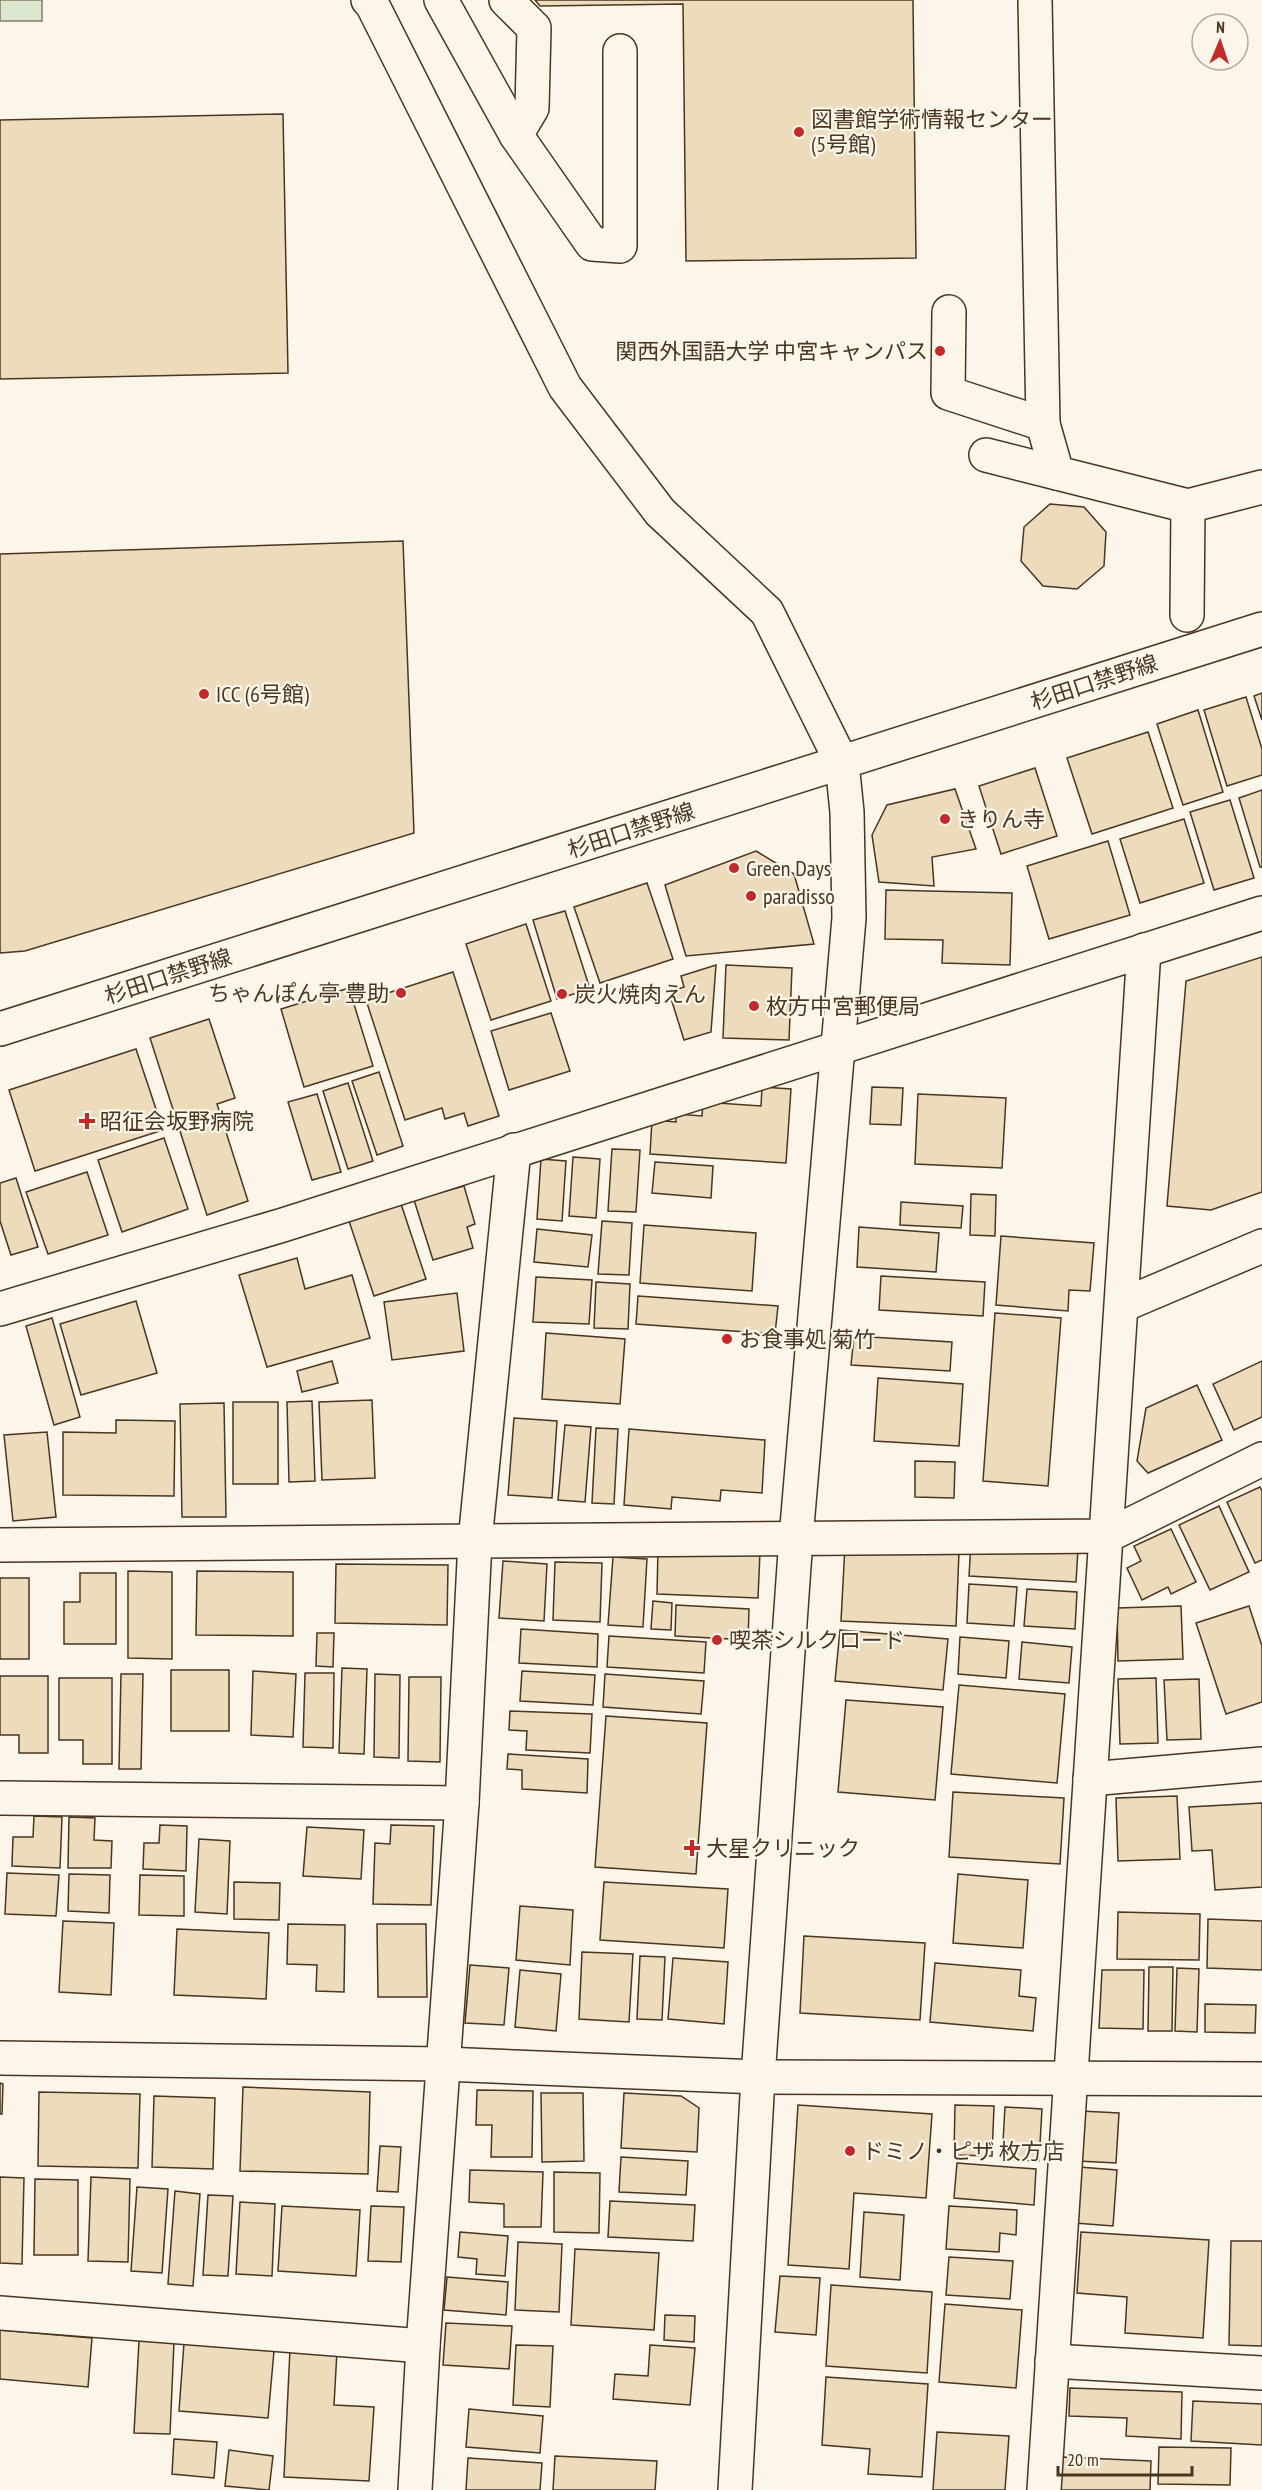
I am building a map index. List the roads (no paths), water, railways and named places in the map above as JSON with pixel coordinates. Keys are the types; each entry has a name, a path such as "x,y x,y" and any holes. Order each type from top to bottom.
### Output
{"street":[{"path":"368,0 565,387 660,512 767,612 842,763 847,812 849,918 796,1538 758,2077 735,2490"},
{"path":"441,0 516,135 592,244 620,246 620,51"},
{"path":"506,0 534,28 532,108 516,135"},
{"path":"1035,0 1043,424 1057,473"},
{"path":"949,312 948,393 1043,424"},
{"path":"986,455 1188,506 1262,487"},
{"path":"1187,615 1188,506"},
{"name":"杉田口禁野線","path":"0,1029 1262,629"},
{"path":"0,1309 283,1225 1262,913"},
{"path":"1044,2490 1090,1779 1124,1305 1144,950"},
{"path":"415,2490 423,2346 462,1803 475,1541 513,1150"},
{"path":"1124,1305 1262,1246"},
{"path":"0,1545 1107,1536 1262,1459"},
{"path":"1090,1779 1262,1764"},
{"path":"0,1798 462,1803"},
{"path":"0,2058 444,2064 758,2077 1262,2079"},
{"path":"0,2313 423,2346"},
{"path":"1052,2361 1262,2373"}],"place":[{"name":"図書館学術情報センター (5号館)","path":"799,132"},
{"name":"関西外国語大学 中宮キャンパス","path":"940,351"},
{"name":"ICC (6号館)","path":"204,694"},
{"name":"きりん寺","path":"945,819"},
{"name":"Green Days","path":"734,868"},
{"name":"paradisso","path":"751,896"},
{"name":"ちゃんぽん亭 豊助","path":"401,993"},
{"name":"炭火焼肉えん","path":"562,994"},
{"name":"枚方中宮郵便局","path":"754,1006"},
{"name":"昭征会坂野病院","path":"87,1121"},
{"name":"お食事処 菊竹","path":"727,1339"},
{"name":"喫茶シルクロード","path":"717,1640"},
{"name":"大星クリニック","path":"692,1848"},
{"name":"ドミノ・ピザ 枚方店","path":"850,2151"}]}
